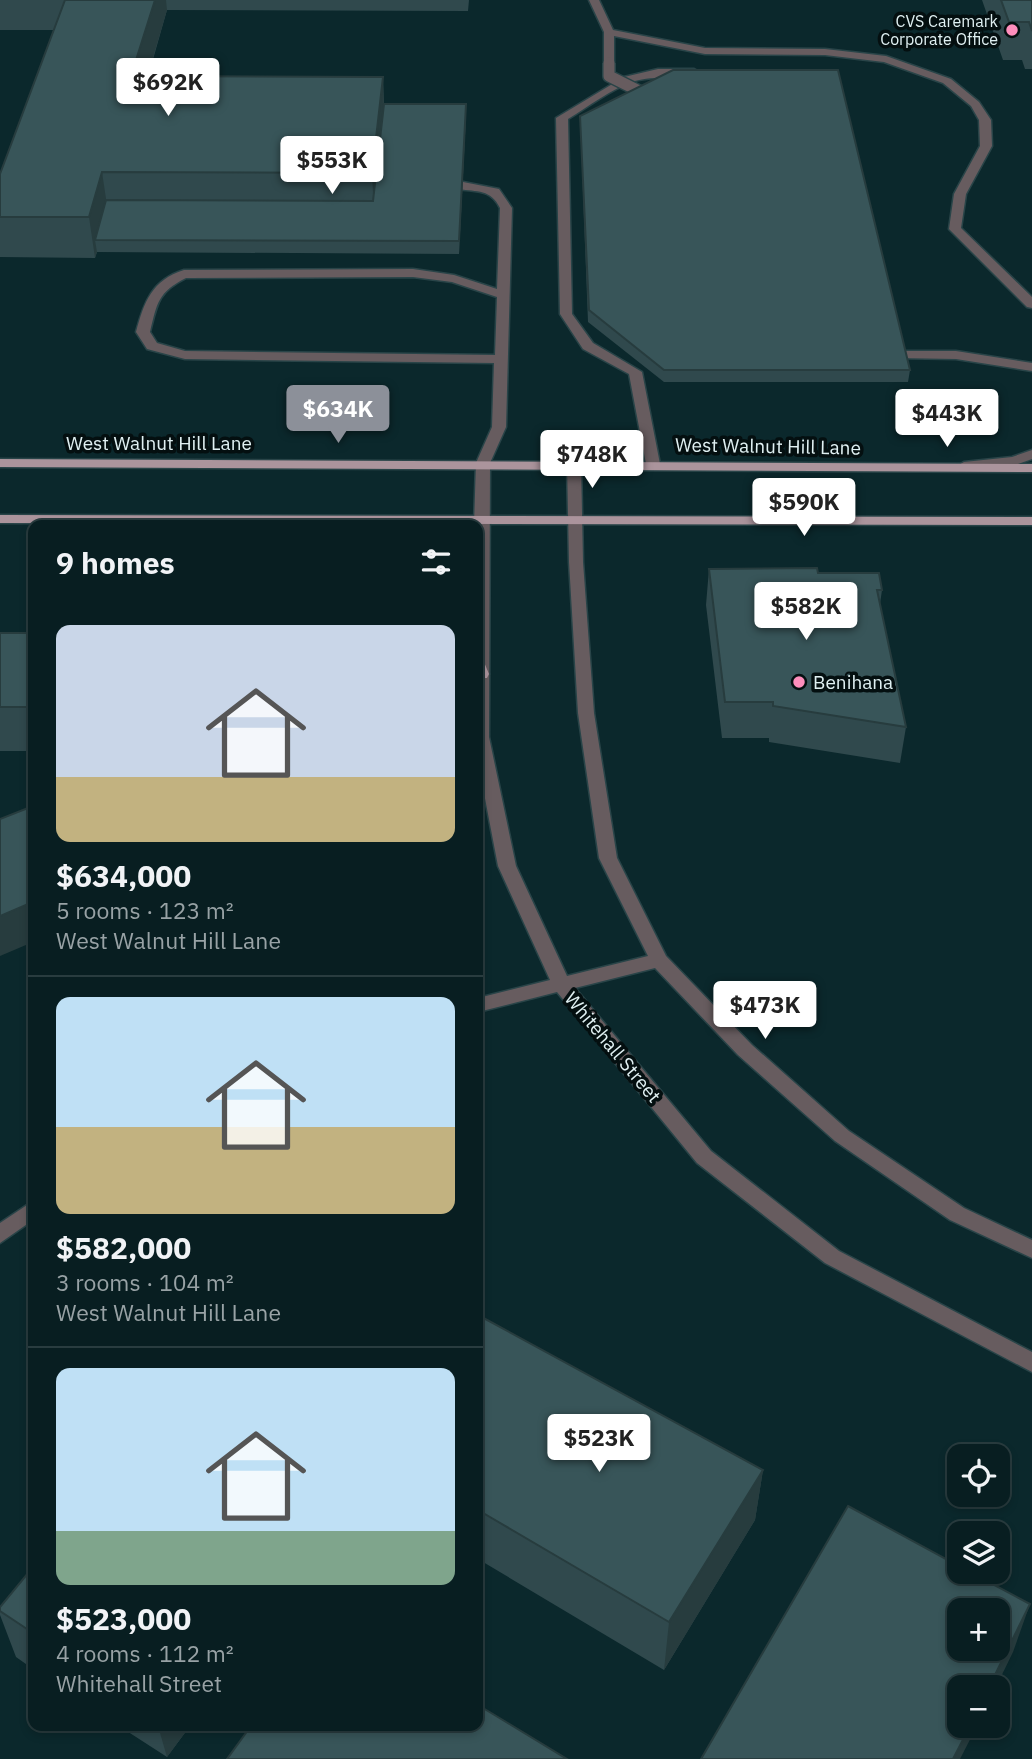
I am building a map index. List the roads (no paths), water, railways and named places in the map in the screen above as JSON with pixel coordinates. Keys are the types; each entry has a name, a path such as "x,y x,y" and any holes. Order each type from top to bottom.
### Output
{"main road":[{"name":"West Walnut Hill Lane","path":"0,463 574,463 1032,468"},
{"path":"0,519 1032,521"},
{"path":"200,519 210,520"}],"street":[{"path":"594,0 609,32 609,76 647,95"},
{"path":"609,32 705,51 825,52 886,60 947,81 975,104 985,120 986,146 960,194 955,229 1032,304"},
{"path":"653,464 635,372 588,346 566,314 562,118 628,79 658,72 709,72"},
{"path":"463,186 490,189 502,196 506,208 499,427 483,463"},
{"path":"501,359 185,355 152,346 142,332 151,300 162,284 184,274 413,273 454,279 503,295"},
{"path":"902,355 956,355 1032,367"},
{"path":"950,467 1015,461 1032,454"},
{"name":"Whitehall Street","path":"481,519 483,463"},
{"path":"574,463 576,562 586,713 608,858 659,960 745,1049 842,1136 957,1214 1032,1250"},
{"name":"Whitehall Street","path":"483,747 507,866 561,984 704,1157 832,1257 1032,1363"},
{"path":"483,1004 659,960"},
{"path":"0,1235 28,1213"}],"place":[{"name":"CVS Caremark Corporate Office","path":"1012,30"},
{"name":"Benihana","path":"799,682"}]}
